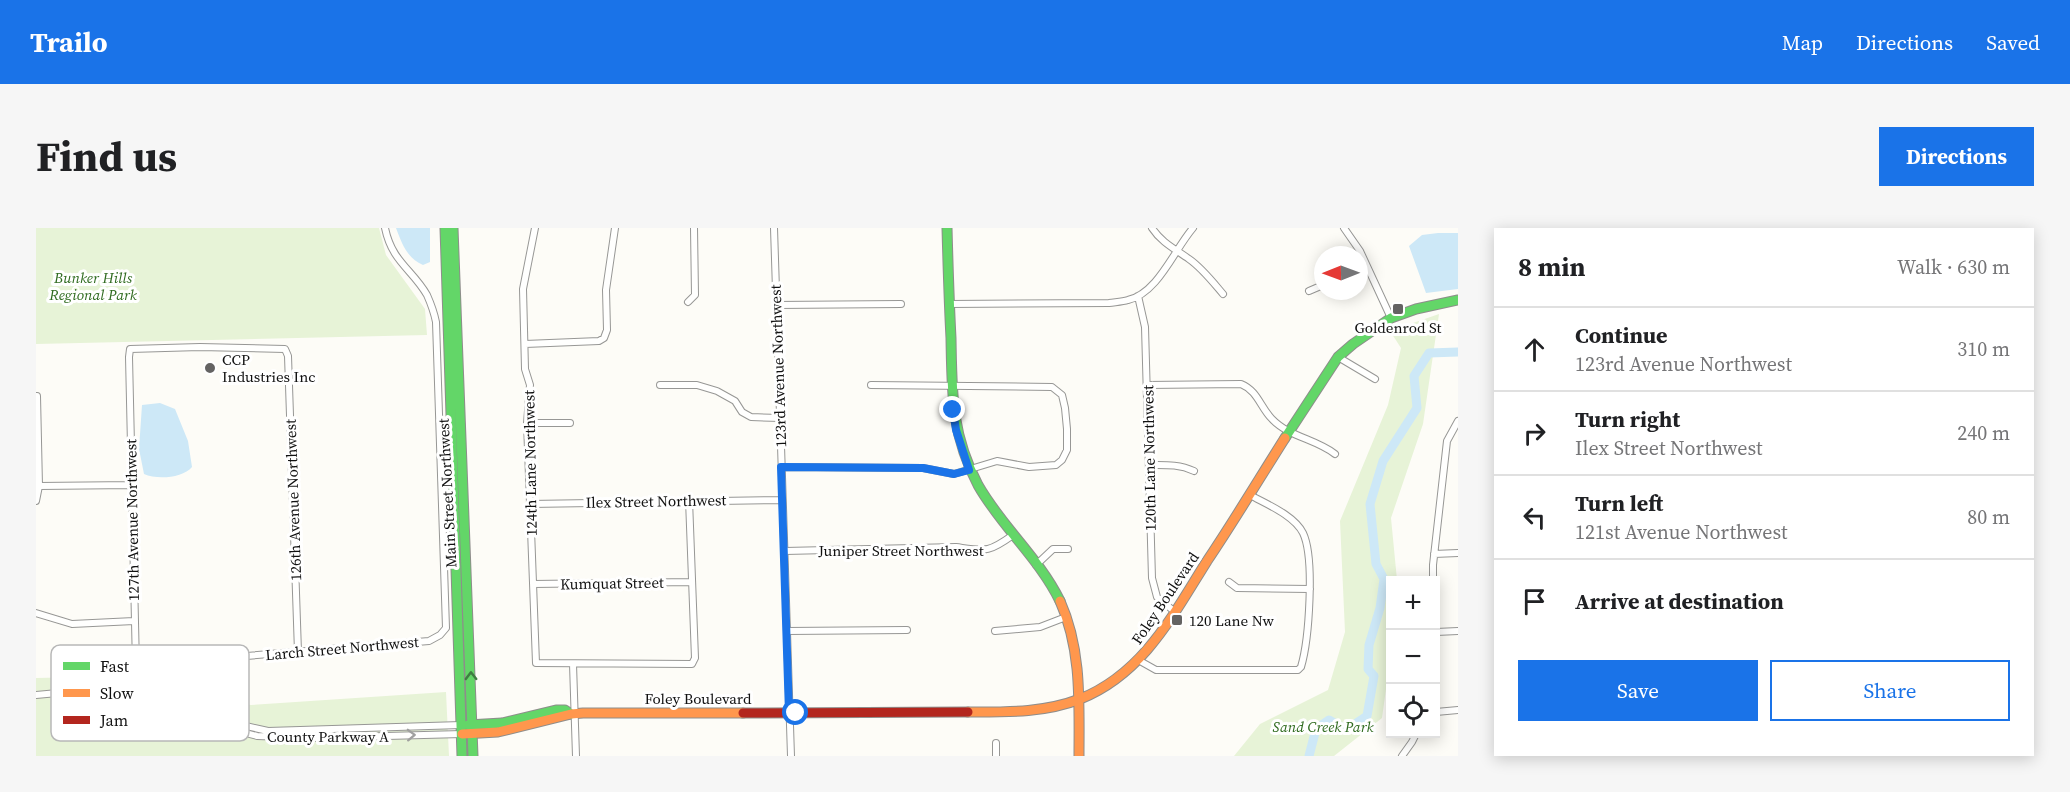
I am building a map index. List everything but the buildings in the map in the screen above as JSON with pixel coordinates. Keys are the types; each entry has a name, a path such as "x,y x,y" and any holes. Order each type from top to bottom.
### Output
{"street":[{"name":"Larch Street Northwest","path":"249,656 429,641 440,636 446,628 436,322 426,293 396,257 385,228"},
{"name":"Main Street Northwest","path":"445,228 462,756"},
{"name":"Main Street Northwest","path":"453,228 455,340 473,756"},
{"name":"124th Lane Northwest","path":"536,228 523,289 525,369 530,385 527,423 536,663 573,664"},
{"path":"525,344 599,341 604,338 607,330 606,290 615,228"},
{"path":"688,302 695,295 696,284 694,228"},
{"name":"123rd Avenue Northwest","path":"774,228 791,756"},
{"path":"947,228 952,386 956,430 969,470 980,490 1053,589 1071,628 1076,657 1079,756"},
{"path":"1152,228 1158,237 1191,260 1223,294"},
{"path":"949,304 1109,303 1128,300 1138,296 1159,278 1193,228"},
{"path":"1344,228 1357,246"},
{"path":"1368,269 1391,318"},
{"path":"1309,291 1314,289"},
{"name":"120th Lane Northwest","path":"1138,296 1145,327 1153,584 1157,597 1175,612"},
{"name":"Foley Boulevard","path":"461,729 472,729 556,710 565,710 573,714 1021,712 1049,709 1103,690 1140,661 1155,643 1338,357 1391,318 1416,309 1458,300"},
{"path":"776,304 901,304"},
{"name":"126th Avenue Northwest","path":"130,349 200,347 285,349 288,356 298,652"},
{"name":"127th Avenue Northwest","path":"130,349 135,645"},
{"path":"1338,357 1375,379"},
{"path":"1147,385 1241,384 1251,388 1272,419 1289,431 1326,447 1335,454"},
{"path":"660,386 696,385 717,391 735,400 742,412 751,417 780,418"},
{"path":"781,467 923,468 954,474 997,461 1029,467 1056,465 1062,460 1067,450 1065,408 1062,395 1052,387 871,385"},
{"path":"36,501 39,486 37,396"},
{"path":"1433,576 1448,441 1458,421"},
{"path":"527,423 570,423"},
{"path":"1149,465 1184,466 1194,471"},
{"path":"39,486 132,485"},
{"path":"1140,661 1156,670 1298,670 1302,664 1310,590 1307,548 1302,532 1292,520 1250,495"},
{"path":"576,756 573,664 692,664 695,658 688,500"},
{"name":"Ilex Street Northwest","path":"530,504 782,500"},
{"name":"Juniper Street Northwest","path":"785,551 956,547 983,551 994,549 1013,535"},
{"path":"1036,565 1053,549 1068,549"},
{"path":"1434,554 1458,553"},
{"name":"Kumquat Street","path":"533,584 692,582"},
{"path":"1229,582 1238,588 1310,590"},
{"path":"36,613 72,624 134,621"},
{"path":"995,631 1040,627 1066,617"},
{"path":"787,631 908,630"},
{"path":"1440,632 1458,631"},
{"name":"County Parkway A","path":"36,695 51,694"},
{"path":"1440,712 1458,710"},
{"name":"County Parkway A","path":"249,727 282,731 461,729"},
{"path":"1402,756 1414,738"},
{"path":"996,743 996,756"}],"green space":[{"name":"Bunker Hills Regional Park","path":"36,228 379,228 386,255 425,309 427,335 36,344"},
{"name":"Sand Creek Park","path":"1439,314 1423,424 1391,518 1397,576 1386,576 1386,689 1382,718 1334,756 1234,756 1260,724 1328,690 1345,632 1340,521 1388,405 1401,348 1390,331"},
{"path":"36,678 51,678 51,741 249,741 249,705 446,692 449,756 36,756"}],"water":[{"path":"396,228 430,228 430,262 423,265 413,259 403,245"},
{"path":"1458,233 1458,289 1426,293 1409,246 1422,235"},
{"path":"160,403 175,409 188,441 192,467 176,476 156,477 144,474 139,449 142,405"}],"waterway":[{"path":"1309,756 1316,729 1329,720 1346,730 1367,716 1374,676 1368,669 1369,645 1380,608 1384,579 1376,564 1370,504 1383,461 1417,408 1414,376 1429,353 1458,352"}],"traffic: fast":[{"path":"445,228 462,756"},
{"path":"453,228 473,756"},
{"path":"947,228 953,395 963,448 969,466 987,500 1042,570 1060,601"},
{"path":"1285,438 1338,357 1353,344 1391,318 1416,309 1458,300"},
{"path":"468,725 502,723 556,710 565,710 571,714"}],"traffic: slow":[{"path":"968,712 1025,711 1066,704 1102,688 1122,674 1139,659 1168,622 1285,438"},
{"path":"1060,601 1076,658 1079,697 1079,756"},
{"path":"462,734 498,732 583,713 743,713"}],"traffic: jam":[{"path":"743,713 968,712"}],"place":[{"name":"Goldenrod St","path":"1398,309"},
{"name":"CCP Industries Inc","path":"210,368"},
{"name":"120 Lane Nw","path":"1177,620"}],"route":[{"path":"796,713 789,713 781,467 923,468 954,474 969,470 956,430 953,410"}]}
